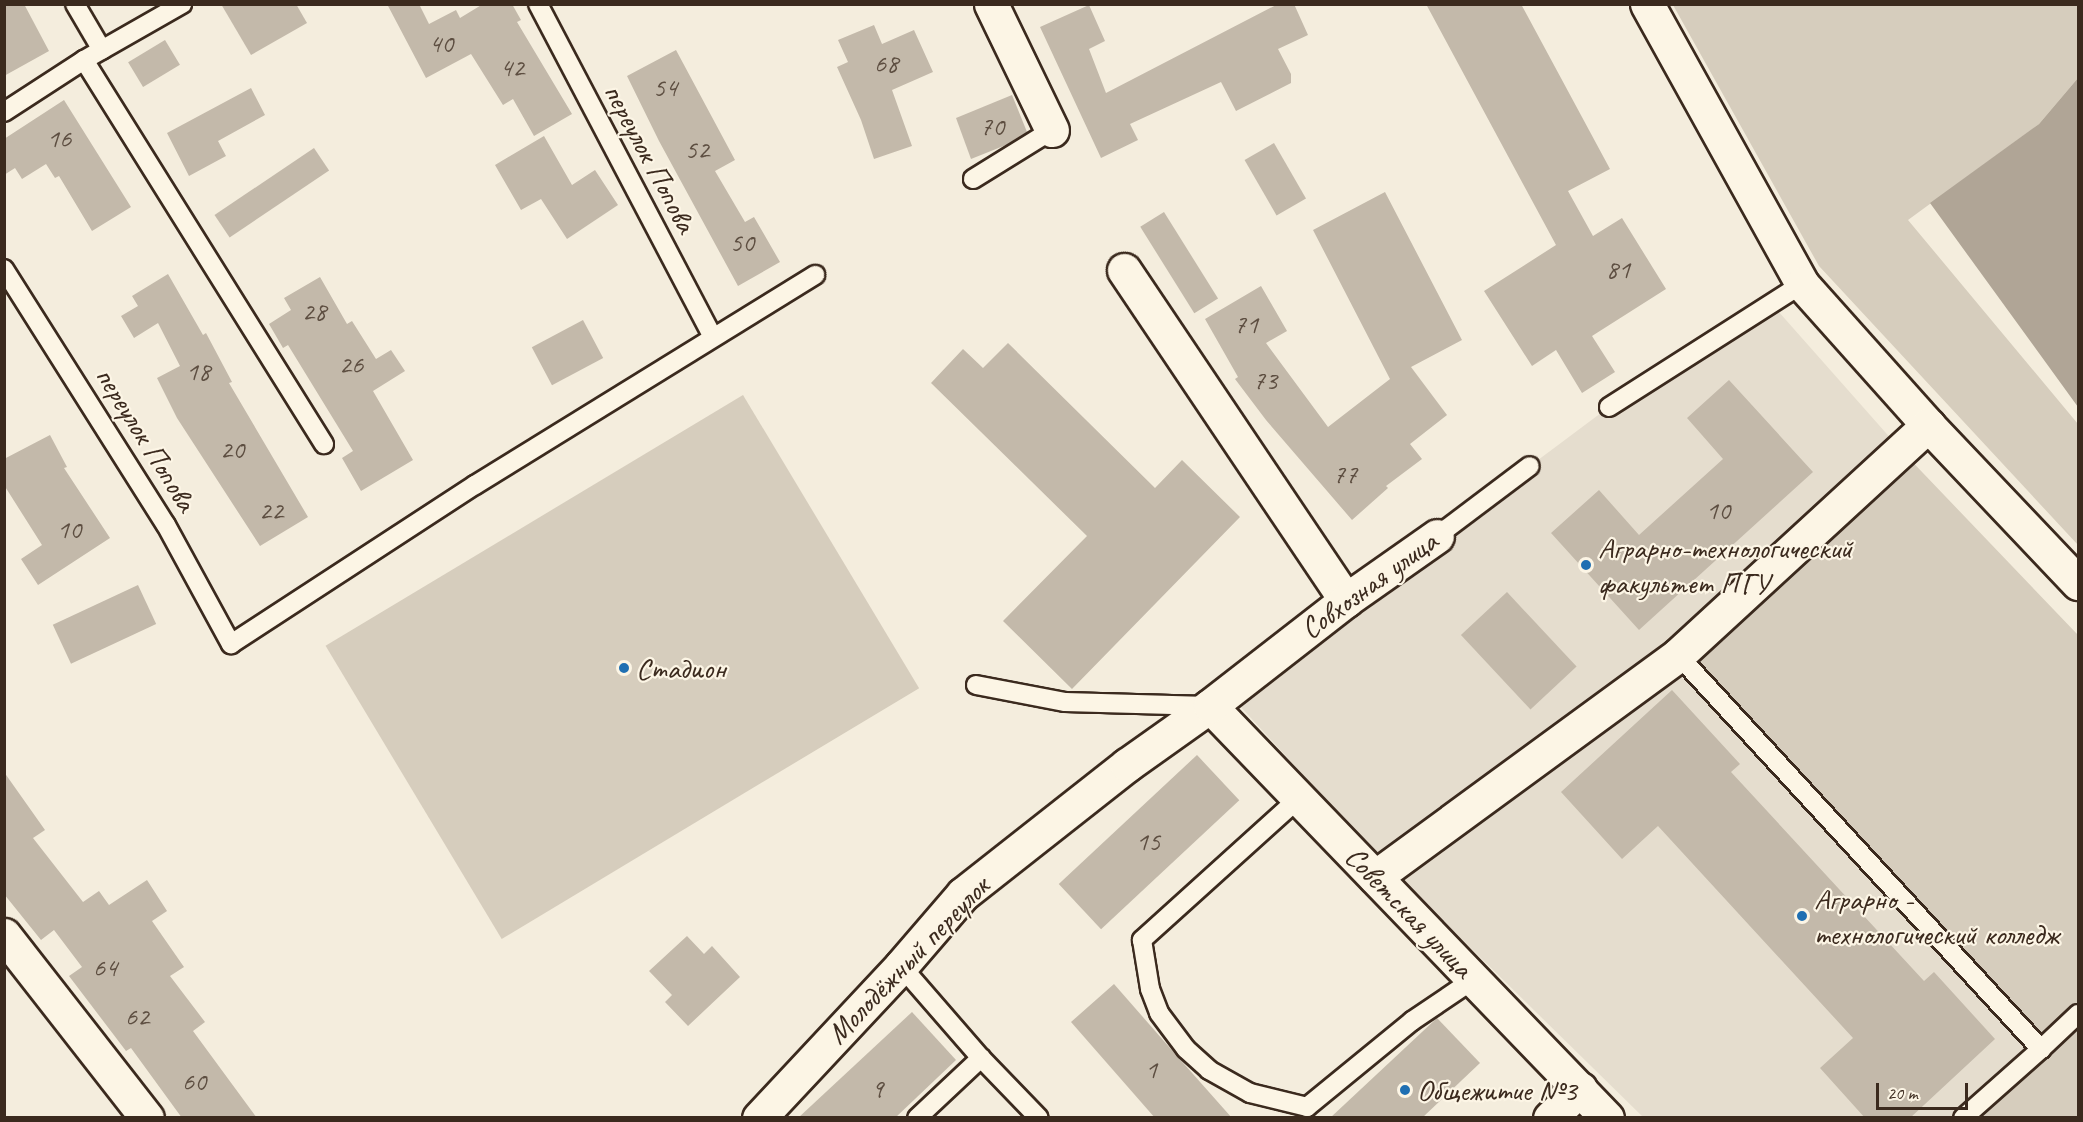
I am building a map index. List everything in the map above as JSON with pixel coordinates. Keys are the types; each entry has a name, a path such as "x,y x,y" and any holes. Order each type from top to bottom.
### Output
{"street":[{"path":"991,4 1052,130"},
{"path":"1647,4 1802,284 1928,425 2079,583"},
{"path":"1124,270 1346,600"},
{"path":"1375,877 1678,655 1928,425"},
{"name":"Совхозная улица","path":"1210,706 1346,600 1437,536"},
{"name":"Советская улица","path":"1210,706 1607,1118"},
{"name":"Молодёжный переулок","path":"759,1118 901,966 963,894 1127,765 1210,706"},
{"path":"4,935 147,1118"},
{"path":"1550,1118 1580,1089"}],"lane":[{"path":"75,4 102,50"},
{"path":"4,112 84,60 182,4"},
{"name":"переулок Попова","path":"4,269 166,525 231,644 475,485 713,337 538,4"},
{"path":"84,60 324,444"},
{"path":"973,179 1052,130"},
{"path":"713,337 815,274"},
{"path":"1609,407 1802,284"},
{"name":"Совхозная улица","path":"1437,536 1530,466"},
{"path":"1678,655 2041,1049"},
{"path":"976,685 1065,702 1210,706"},
{"path":"1299,798 1142,940 1150,989 1159,1013 1186,1049 1209,1070 1250,1093 1307,1107 1412,1021 1474,980"},
{"path":"901,966 981,1058 1039,1118"},
{"path":"1963,1118 2079,1014"},
{"path":"917,1118 981,1058"}],"shaded area":[{"path":"1673,5 2078,5 2078,78 2039,124 1908,220 2078,424 2078,545 1819,266"},
{"path":"2078,78 2078,407 1930,203 2039,124"},
{"path":"1771,303 1901,450 2041,1049 1963,1117 1643,1117 1388,867 1227,692 1609,407"},
{"name":"Стадион","path":"743,395 919,688 502,939 326,646"},
{"path":"1901,450 2078,635 2078,1117 1963,1117 2040,1049 1678,655"}],"building":[{"path":"4,4 24,4 49,51 4,76"},
{"path":"221,4 296,4 307,23 251,55"},
{"path":"387,4 419,4 429,24 456,10 460,18 483,4 512,4 521,20 517,22 572,114 534,136 513,99 503,105 471,54 426,78"},
{"path":"1278,4 1294,4 1308,35 1278,49 1291,74 1291,83 1236,111 1221,82 1130,124 1138,140 1101,158 1040,27 1089,5 1105,41 1089,49 1106,93"},
{"path":"1426,4 1521,4 1610,169 1568,191 1593,236 1622,218 1666,289 1592,336 1615,372 1582,393 1556,350 1532,366 1484,291 1556,245"},
{"path":"874,25 882,44 914,30 933,72 892,90 912,146 874,159 861,120 837,67 848,62 838,40"},
{"path":"165,40 180,65 143,87 128,62"},
{"path":"676,50 735,160 715,171 745,222 754,217 780,262 738,286 659,141 627,76"},
{"path":"251,88 265,115 218,141 226,156 189,176 167,133"},
{"path":"1012,95 1027,132 1006,145 971,159 956,118"},
{"path":"64,100 131,207 92,231 59,176 55,178 46,164 22,179 15,168 4,175 4,139"},
{"path":"544,136 572,185 595,170 618,205 567,239 541,199 521,210 495,165"},
{"path":"1274,143 1306,198 1277,215 1245,160"},
{"path":"314,148 329,170 230,237 215,215"},
{"path":"1385,192 1462,340 1411,367 1447,415 1410,444 1422,459 1386,486 1388,488 1352,520 1266,420 1235,379 1238,377 1205,319 1261,286 1287,331 1266,343 1328,427 1390,379 1313,230"},
{"path":"1164,212 1218,299 1194,313 1140,227"},
{"path":"168,274 203,335 206,333 232,382 229,383 308,517 260,546 177,418 157,378 180,366 158,323 134,338 121,316 138,306 132,296"},
{"path":"320,277 347,324 352,321 376,359 391,350 405,371 373,391 413,460 361,491 342,458 353,451 288,345 283,348 269,324 291,310 284,298"},
{"path":"583,320 603,358 552,385 532,347"},
{"path":"1008,343 1155,488 1182,460 1240,517 1072,689 1003,621 1087,536 931,383 963,349 983,368"},
{"path":"1729,380 1813,472 1639,630 1551,533 1599,490 1639,535 1723,459 1687,418"},
{"path":"50,435 67,467 64,468 110,538 38,585 21,559 42,545 4,485 4,459"},
{"path":"138,585 156,624 71,664 53,625"},
{"path":"1507,592 1577,667 1530,710 1461,635"},
{"name":"Аграрно - технологический колледж","path":"1672,690 1740,764 1731,772 1924,981 1934,972 1995,1039 1910,1118 1865,1118 1820,1068 1853,1038 1658,826 1622,859 1561,792"},
{"path":"1197,755 1239,800 1101,929 1059,884"},
{"path":"4,772 45,830 33,838 83,902 99,891 109,905 147,880 167,911 152,921 184,967 170,976 205,1022 193,1031 257,1118 182,1118 131,1048 126,1051 69,976 82,967 54,930 41,940 4,894"},
{"path":"687,936 704,954 712,946 740,977 688,1026 665,1002 672,995 649,971"},
{"path":"1114,984 1232,1118 1155,1118 1071,1022"},
{"path":"912,1012 956,1060 895,1118 798,1118"},
{"name":"Общежитие №3","path":"1437,1018 1480,1063 1422,1118 1330,1118"}],"place":[{"name":"Аграрно-технологический факультет ПГУ","path":"1586,565"},
{"name":"Стадион","path":"624,668"},
{"name":"Аграрно - технологический колледж","path":"1802,916"},
{"name":"Общежитие №3","path":"1405,1090"}]}
